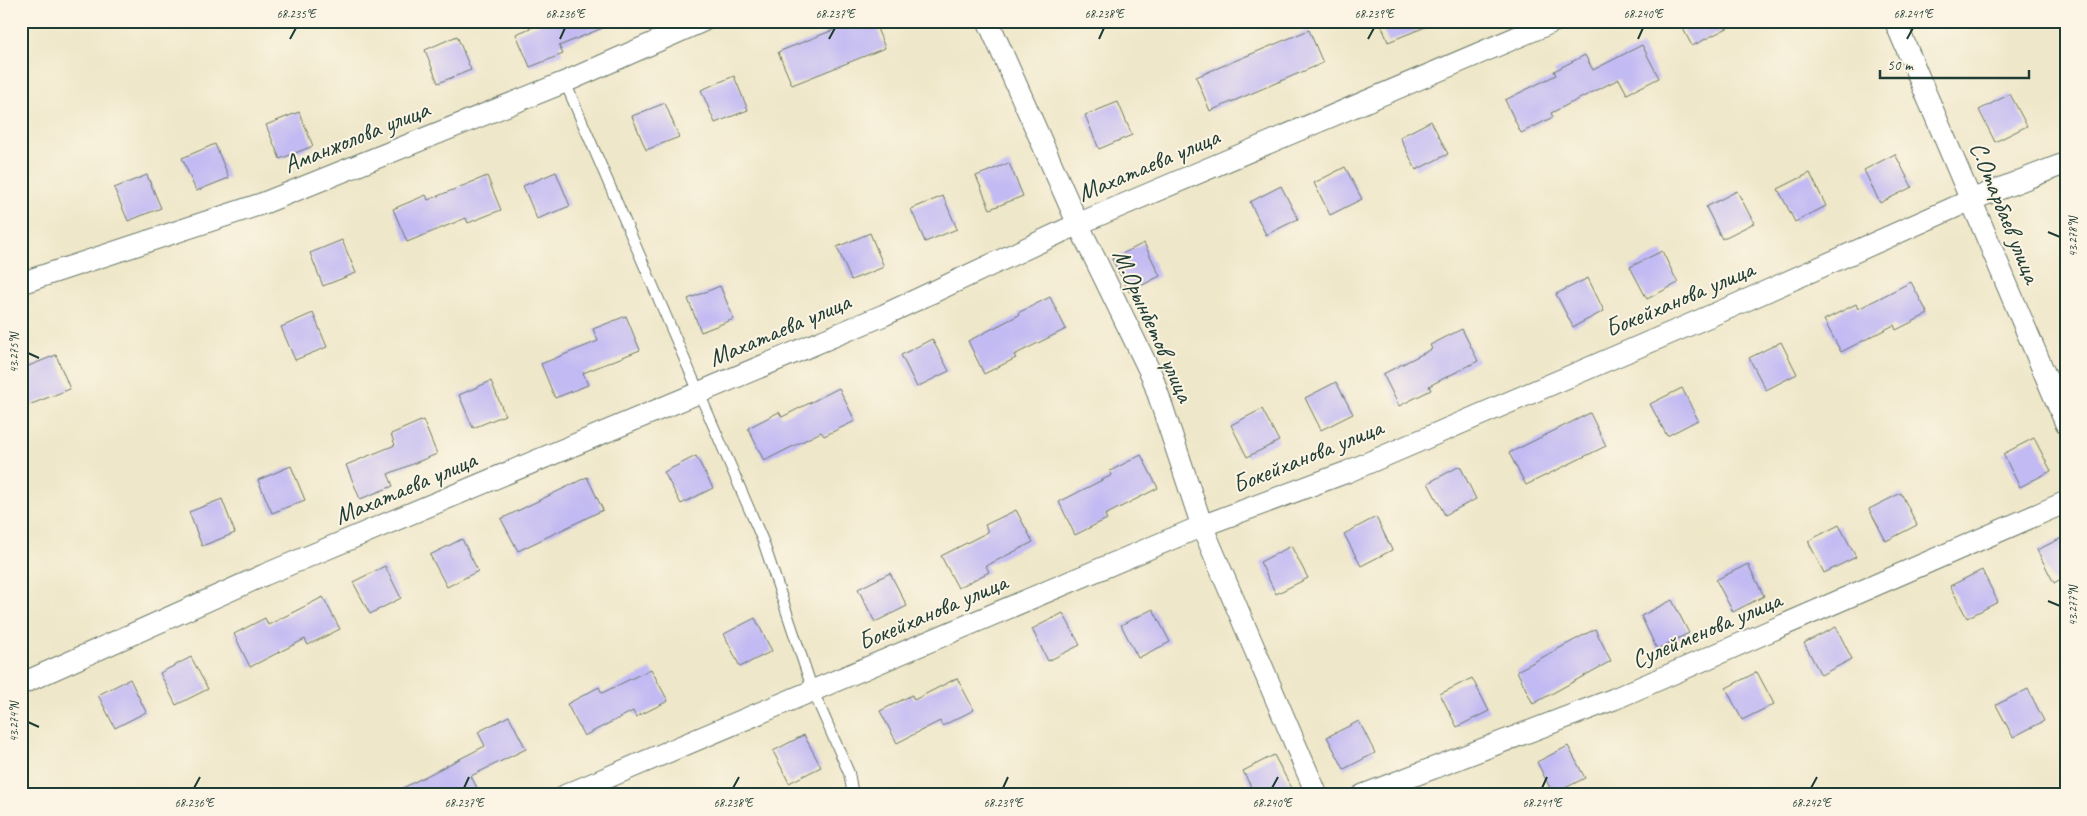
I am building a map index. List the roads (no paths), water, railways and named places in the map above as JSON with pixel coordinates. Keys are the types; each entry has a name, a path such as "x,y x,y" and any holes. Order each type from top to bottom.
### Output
{"street":[{"name":"Аманжолова улица","path":"21,283 264,203 565,82 703,21"},
{"name":"М.Орынбетов улица","path":"988,21 1078,224 1152,376 1202,526 1317,795"},
{"name":"Махатаева улица","path":"21,684 264,575 884,315 1078,224 1555,21"},
{"name":"С.Отарбаев улица","path":"1894,21 2066,424"},
{"name":"Бокейханова улица","path":"566,795 1202,526 1347,472 1731,307 1971,200 2066,163"},
{"name":"Сулейменова улица","path":"1362,795 1614,699 2066,502"}],"lane":[{"path":"565,82 763,541 813,691 849,773 853,795"}]}
